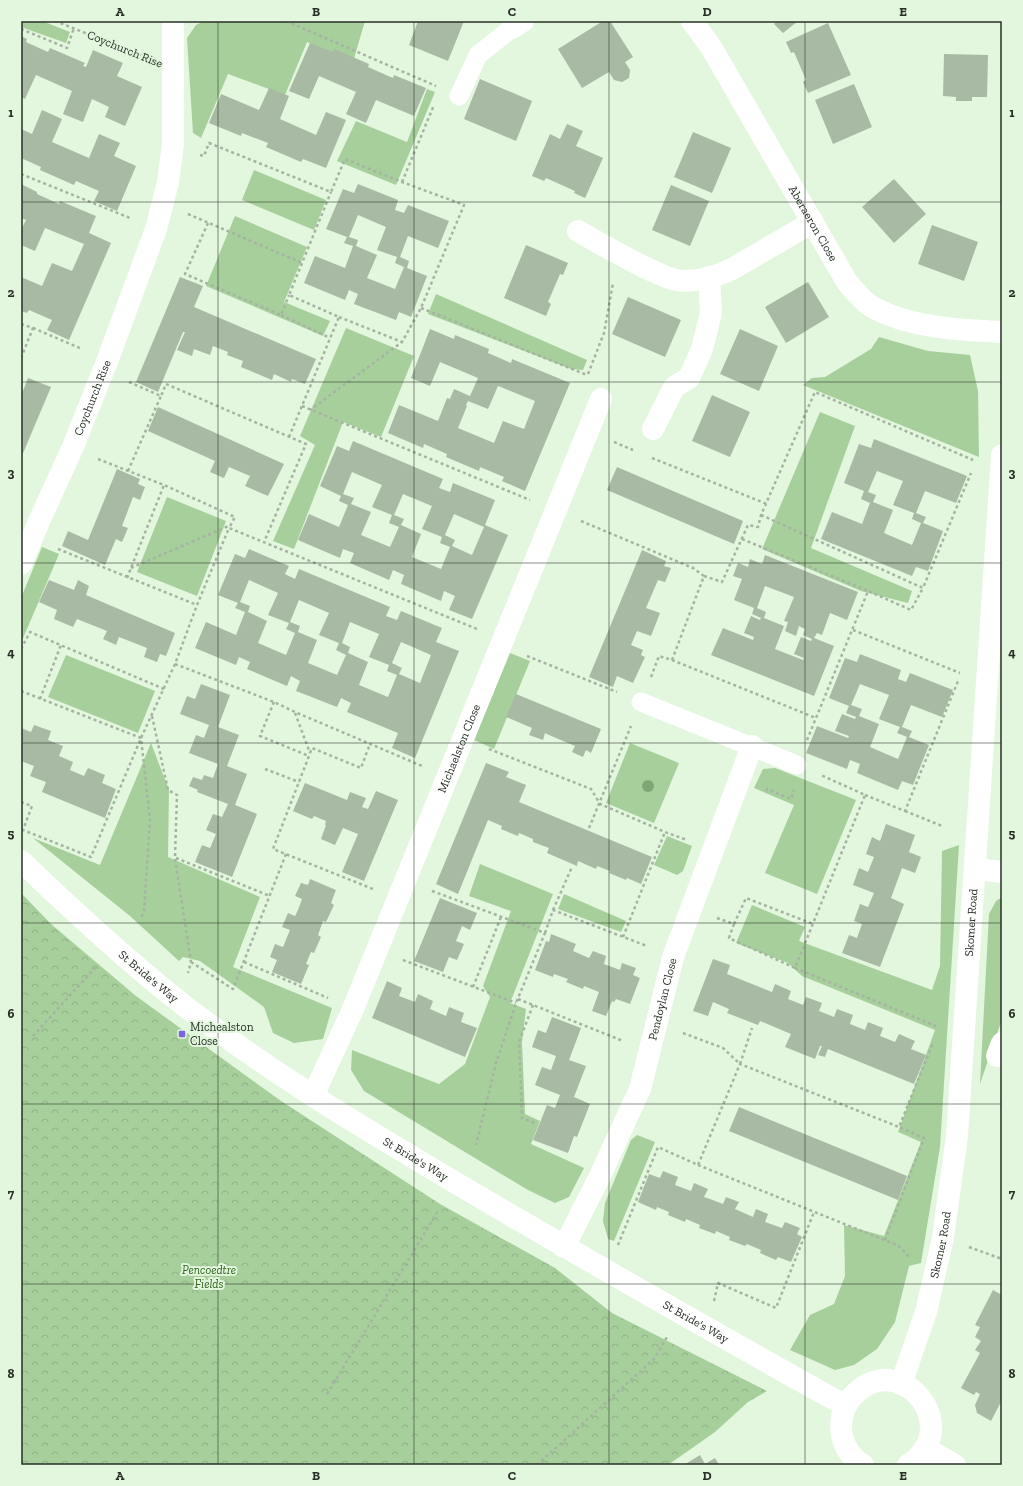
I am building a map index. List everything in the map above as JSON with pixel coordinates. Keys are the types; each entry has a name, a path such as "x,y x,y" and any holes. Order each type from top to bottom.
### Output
{"street":[{"name":"Coychurch Rise","path":"21,564 72,449 108,360 156,229 168,182 173,144 173,21"},
{"name":"Aberaeron Close","path":"692,21 711,47 848,282 861,298 873,307 896,317 919,324 958,329 1002,332"},
{"path":"578,231 618,255 660,275 677,280 693,280 720,275 813,222"},
{"path":"653,429 674,387 689,378 702,349 711,313 709,278"},
{"name":"Michaelston Close","path":"313,1096 353,1009 601,399"},
{"name":"Skomer Road","path":"901,1384 926,1312 943,1238 957,1136 1002,455"},
{"name":"Pendoylan Close","path":"564,1247 599,1178 640,1089 673,957 752,746"},
{"name":"St Bride's Way","path":"21,861 133,963 179,1001 222,1033 313,1096 417,1160 564,1247 846,1406"},
{"path":"975,869 1002,872"},
{"path":"862,1465 851,1455 844,1444 841,1431 841,1418 853,1395 863,1387 875,1382 888,1381 901,1384 915,1391 925,1403 930,1418 930,1433 926,1448 916,1460 908,1465"},
{"path":"926,1448 955,1465"}],"lane":[{"path":"459,96 478,55 518,25"},
{"path":"641,702 800,766"}],"path":[{"name":"Coychurch Rise","path":"55,21 172,68"},
{"path":"286,21 459,96"},
{"path":"21,29 67,48 74,28"},
{"path":"402,182 441,88"},
{"path":"173,144 204,156 209,144 330,192"},
{"path":"281,315 330,192 345,159 402,182 464,204 421,308 402,342 310,410"},
{"path":"21,174 156,229"},
{"path":"163,203 302,264"},
{"path":"208,223 185,274 281,315 330,338"},
{"path":"587,375 604,333 618,255"},
{"path":"289,295 402,342"},
{"path":"421,308 587,375 601,399"},
{"path":"289,437 339,317"},
{"path":"21,324 108,360 116,377 161,396"},
{"path":"21,358 33,328"},
{"path":"128,471 166,384 306,444 264,542"},
{"path":"302,406 555,510 693,568 704,576 722,582 748,525 758,527 815,392 976,462"},
{"path":"588,432 638,452"},
{"path":"21,802 32,806 23,830 91,857 141,738 164,688 197,605 235,517 164,485 72,449"},
{"path":"645,455 767,504"},
{"path":"742,539 911,610 923,588 973,469"},
{"path":"127,578 164,485"},
{"path":"762,516 923,588"},
{"path":"131,568 231,525"},
{"path":"229,528 476,628 500,645 641,702"},
{"path":"32,539 197,605"},
{"path":"672,660 704,576"},
{"path":"735,790 762,801 767,789 790,799 816,718 868,591"},
{"path":"853,630 961,674 905,810"},
{"path":"21,649 30,632 164,688"},
{"path":"40,699 61,645"},
{"path":"589,828 659,656 816,718"},
{"path":"174,664 274,702 447,777"},
{"path":"21,691 141,738"},
{"path":"274,702 260,736 310,754"},
{"path":"295,712 310,754"},
{"path":"152,716 168,790 177,795 175,858 192,962 179,1001"},
{"path":"141,738 150,819 144,911 141,919"},
{"path":"462,739 591,789 600,804 664,832 713,850"},
{"path":"370,744 361,768 312,748 273,849 402,890 501,917 545,933"},
{"path":"800,766 865,795 942,826"},
{"path":"265,769 299,782"},
{"path":"795,968 865,795"},
{"path":"622,937 664,832"},
{"path":"192,962 233,989 286,854"},
{"path":"175,858 270,896"},
{"path":"476,1145 496,1062 516,1003 572,867"},
{"path":"813,924 746,898 729,938 795,968 940,1027"},
{"path":"691,908 734,924"},
{"path":"553,910 673,957"},
{"path":"473,987 501,917"},
{"path":"377,950 516,1003"},
{"path":"244,962 353,1009"},
{"path":"33,1036 96,966"},
{"path":"518,999 533,1005 652,1041 680,1040 682,1032 724,1048 740,1064 924,1138 885,1240"},
{"path":"533,1005 519,1042 522,1118 537,1124"},
{"path":"698,1165 740,1064 752,1028"},
{"path":"899,1127 934,1042"},
{"path":"606,1271 658,1147 698,1165 899,1246 911,1259 910,1275 933,1282"},
{"path":"327,1394 438,1211"},
{"path":"703,1324 714,1305 718,1283 776,1308 814,1212"},
{"path":"943,1238 1002,1259"},
{"path":"537,1465 654,1359 681,1313"}],"green space":[{"path":"21,21 42,21 70,32 66,43 21,27"},
{"path":"204,21 365,21 353,62 307,42 285,95 228,74 201,138 193,133 187,38 196,25"},
{"path":"427,89 435,92 396,185 337,161 356,121 407,142"},
{"path":"254,170 326,200 314,230 242,200"},
{"path":"235,216 307,247 284,302 330,321 323,336 206,286"},
{"path":"436,294 587,360 583,370 571,369 428,314"},
{"path":"346,328 414,356 381,437 343,422 294,549 273,541 315,445 300,436"},
{"path":"879,337 928,351 970,355 978,391 979,457 803,385 812,378 825,377 871,349"},
{"path":"820,412 855,426 811,548 912,591 908,603 861,591 762,549"},
{"path":"167,497 226,521 197,596 137,572"},
{"path":"42,547 59,554 21,643 21,598"},
{"path":"510,653 530,661 494,749 474,740"},
{"path":"66,655 155,691 138,733 48,697"},
{"path":"151,743 169,790 168,857 260,897 233,967 332,1008 323,1039 294,1043 273,1033 264,1007 200,961 183,957 179,961 130,916 33,838 100,865"},
{"path":"630,743 679,763 654,823 606,803"},
{"path":"775,768 856,800 817,894 765,873 794,805 754,788 763,769"},
{"path":"667,836 692,846 683,871 677,875 654,865"},
{"path":"959,845 940,1147 921,1263 909,1266 895,1322 877,1349 854,1365 835,1370 790,1350 810,1315 834,1304 845,1276 844,1225 884,1236 921,1142 898,1132 935,1030 802,976 788,963 736,943 752,905 805,927 799,941 932,990 940,966 942,851"},
{"path":"480,864 553,894 510,1003 526,1009 522,1042 525,1114 540,1121 531,1144 584,1168 569,1197 555,1203 528,1190 364,1091 351,1070 352,1050 439,1084 465,1064 490,997 483,986 511,911 469,896"},
{"name":"Pencoedtre Fields","path":"21,893 51,924 136,996 281,1101 440,1204 555,1268 612,1313 767,1391 748,1402 715,1432 668,1465 21,1465"},
{"path":"564,894 626,921 621,932 558,909"},
{"path":"1002,897 1002,1019 980,1084 989,914 996,901"},
{"path":"637,1135 655,1142 614,1241 608,1239 603,1221 605,1203 631,1140"}],"building":[{"path":"418,21 464,21 448,61 409,45"},
{"path":"603,21 610,21 633,57 625,62 630,70 629,78 622,82 614,80 609,72 582,88 558,49"},
{"path":"777,21 798,21 783,33 774,24"},
{"path":"828,23 851,75 808,93 803,82 806,80 794,52 791,53 786,42"},
{"path":"21,36 27,39 26,42 48,52 50,48 85,63 83,66 86,67 93,50 123,63 117,76 142,87 125,126 105,117 109,107 92,99 83,122 63,114 72,91 36,75 25,99 21,97"},
{"path":"310,43 333,52 334,49 369,64 368,67 393,78 394,75 426,88 414,116 376,100 366,123 346,114 356,92 319,76 309,99 289,91"},
{"path":"944,54 988,55 987,97 972,97 972,101 956,101 956,97 943,96"},
{"path":"480,79 532,101 516,141 464,119"},
{"path":"854,84 872,127 833,144 815,100"},
{"path":"269,88 289,96 280,119 316,135 326,112 346,120 326,168 303,159 301,162 266,147 268,143 242,133 241,136 209,123 221,94 259,110"},
{"path":"42,110 62,119 52,142 89,158 99,134 120,143 114,156 136,166 117,211 94,201 99,191 76,181 74,185 40,170 41,167 21,158 21,129 32,134"},
{"path":"567,124 583,131 576,146 603,158 585,198 574,193 575,191 546,178 544,181 532,176 550,134 560,139"},
{"path":"693,132 731,148 712,193 674,177"},
{"path":"894,179 926,214 894,243 862,207"},
{"path":"21,184 37,192 37,194 59,204 60,201 96,216 89,233 111,243 69,340 47,330 52,320 29,310 27,313 21,311 21,277 42,286 52,263 72,271 84,244 45,228 35,251 21,245 21,230 26,220 21,218"},
{"path":"358,184 398,200 395,210 404,213 408,205 449,221 438,248 408,236 400,257 409,261 407,268 427,276 411,317 399,312 396,320 354,304 358,294 349,290 345,300 304,283 315,256 345,268 353,246 344,243 347,237 326,229 343,189 354,193","holes":["358,215 386,227 377,250 397,257 395,263 404,267 395,289 367,278 377,255 356,246 358,240 349,237"]},
{"path":"671,185 709,201 690,246 652,230"},
{"path":"932,225 978,242 964,281 918,264"},
{"path":"526,245 568,263 563,275 560,274 548,302 551,304 546,316 504,298"},
{"path":"180,277 203,286 194,307 316,359 305,384 292,379 291,382 274,374 272,380 241,367 243,361 227,355 228,352 213,346 210,355 194,349 192,356 177,350 185,332 183,332 158,392 136,382"},
{"path":"808,282 829,317 786,343 765,307"},
{"path":"628,297 681,320 665,357 612,334"},
{"path":"430,329 454,339 455,335 489,349 488,353 511,363 512,359 570,383 525,491 502,481 504,477 480,467 479,471 446,457 447,454 424,444 423,448 388,433 399,405 438,421 447,398 450,399 454,389 470,396 478,378 440,362 430,386 411,378","holes":["498,386 535,401 524,429 503,421 494,443 458,428 468,401 488,409"]},
{"path":"740,329 778,346 759,391 720,374"},
{"path":"28,378 51,387 21,458 21,396"},
{"path":"712,395 750,412 730,457 692,441"},
{"path":"158,407 284,464 268,496 245,486 250,476 229,467 224,478 210,472 215,461 148,431"},
{"path":"874,439 967,476 956,503 925,491 916,513 926,517 923,523 943,531 928,571 916,567 912,576 821,539 832,512 862,524 870,503 861,499 864,491 844,483 859,444 871,448","holes":["877,471 903,481 893,505 914,513 912,519 921,523 912,545 884,533 893,510 873,502 876,495 868,492"]},
{"path":"353,441 443,479 439,488 450,492 453,483 495,500 485,525 508,535 472,619 449,610 455,596 444,591 441,601 401,584 404,575 393,570 389,580 350,563 354,553 343,549 340,558 298,540 309,514 339,527 348,505 339,501 341,496 320,486 337,446 349,451","holes":["352,472 382,485 372,507 392,515 389,523 399,527 390,547 361,535 371,512 351,504 354,498 343,494","403,494 432,506 422,529 442,537 440,543 450,547 441,569 412,557 421,534 401,525 404,519 394,515","454,514 484,527 472,555 452,546 455,540 445,535"]},
{"path":"617,467 743,521 734,544 607,490"},
{"path":"117,469 140,479 138,484 145,487 140,500 133,497 122,526 128,528 122,542 116,539 105,565 62,546 68,531 88,540"},
{"path":"249,549 289,566 285,574 295,579 299,569 390,607 386,616 397,620 401,611 442,628 436,642 459,651 415,758 392,748 398,733 347,712 351,703 341,698 337,707 296,691 300,681 291,676 287,686 247,669 250,662 239,657 236,665 195,648 206,622 236,635 245,612 235,608 238,603 218,595 235,554 245,558","holes":["249,580 278,593 268,615 289,623 286,629 295,633 286,655 258,643 267,621 248,612 250,606 240,602","299,600 329,613 319,635 339,643 336,650 346,655 337,675 308,663 317,640 298,632 300,626 290,622","350,622 379,634 369,657 389,665 387,671 397,675 388,697 359,685 368,662 348,653 350,647 342,643","401,642 431,655 420,683 399,674 402,668 392,663"]},
{"path":"642,550 666,561 664,566 671,568 665,582 658,580 646,608 660,613 651,636 637,631 631,645 643,650 641,655 645,657 633,683 617,676 613,687 589,677"},
{"path":"765,555 858,592 847,620 830,613 822,635 817,633 814,638 834,646 814,696 711,655 723,628 753,640 754,637 744,633 751,616 760,620 761,618 752,614 754,608 734,600 742,579 733,576 738,563 748,567 750,559 762,564","holes":["765,586 794,597 784,621 788,622 785,631 796,636 799,626 805,629 803,635 812,639 811,641 801,637 794,654 804,658 803,660 775,649 784,626 764,618 766,612 757,608"]},
{"path":"49,580 74,590 78,580 89,586 86,595 175,633 166,656 160,654 157,662 144,657 147,648 119,637 116,645 103,639 107,631 77,619 73,627 54,619 57,610 39,602"},
{"path":"860,654 901,670 898,679 906,682 910,673 953,690 942,717 911,705 902,727 912,731 909,737 929,745 913,785 902,781 898,790 857,773 860,764 850,760 847,769 806,753 817,726 848,738 849,736 835,731 842,714 855,719 856,717 846,713 849,706 829,698 845,658 857,662","holes":["860,684 889,695 879,719 900,727 897,733 907,737 898,759 870,747 879,724 859,716 862,709 851,705"]},
{"path":"201,684 230,695 218,727 239,735 227,766 247,774 235,805 257,814 232,877 195,862 202,845 210,848 216,834 206,830 213,814 222,817 228,804 197,792 198,790 189,786 193,777 202,780 204,775 213,778 218,764 189,753 196,735 204,738 209,725 180,714 187,696 195,699"},
{"path":"516,694 601,729 591,753 586,750 583,757 572,752 575,746 545,733 543,740 529,735 532,728 506,717"},
{"path":"34,725 51,731 48,740 63,746 59,756 73,762 70,770 84,776 88,768 105,775 102,783 116,789 105,818 42,792 46,782 30,776 34,766 21,761 21,728 31,732"},
{"path":"486,763 509,772 506,777 526,785 519,802 652,857 641,884 627,878 626,880 597,866 596,869 578,861 577,866 547,853 549,848 533,842 533,839 519,833 518,836 501,829 502,826 488,820 458,894 436,884"},
{"path":"305,783 347,800 350,792 366,798 362,807 368,809 376,791 398,800 364,881 342,872 358,834 343,828 335,845 321,839 326,821 314,816 312,819 293,811"},
{"path":"886,824 915,835 909,852 921,857 915,873 902,868 891,898 904,904 880,967 842,953 849,935 857,938 862,924 854,921 860,904 868,907 874,893 853,885 859,868 868,872 874,857 866,854 872,837 880,841"},
{"path":"310,879 336,890 331,903 334,905 326,922 323,921 318,935 321,937 314,953 311,952 306,964 309,965 301,984 272,972 277,960 270,957 275,944 283,947 290,930 282,927 288,913 295,916 298,910 302,899 295,896 301,883 308,885"},
{"path":"440,898 477,913 470,930 462,926 456,941 464,944 457,960 449,957 443,972 414,961"},
{"path":"551,934 576,944 573,951 589,958 593,951 606,956 604,964 620,970 622,963 636,968 633,975 640,978 630,1004 616,999 614,1002 612,1001 606,1016 592,1011 599,992 584,986 583,989 566,982 568,979 554,974 553,977 535,970 546,941 549,942"},
{"path":"713,959 730,965 727,974 772,992 775,984 791,991 788,999 803,1005 806,997 822,1003 819,1011 834,1017 837,1009 853,1015 850,1024 865,1030 868,1022 883,1028 880,1036 895,1042 899,1034 915,1041 911,1049 926,1055 914,1084 828,1049 825,1057 818,1055 822,1046 820,1046 815,1059 785,1047 791,1034 760,1021 758,1025 727,1013 729,1009 713,1002 708,1016 693,1011"},
{"path":"387,981 402,988 399,996 415,1002 418,994 433,1001 430,1009 446,1016 449,1007 464,1013 461,1022 477,1028 465,1057 372,1018"},
{"path":"552,1017 581,1028 569,1060 586,1066 574,1097 590,1104 577,1137 574,1136 568,1153 533,1140 547,1105 555,1108 560,1095 535,1085 542,1067 551,1070 556,1056 532,1047 538,1030 546,1033"},
{"path":"739,1107 907,1176 898,1200 729,1131"},
{"path":"663,1171 678,1177 675,1185 691,1191 694,1183 708,1189 704,1197 723,1204 726,1197 739,1202 735,1209 753,1217 756,1209 768,1214 765,1222 782,1228 785,1222 800,1228 797,1234 802,1237 791,1262 778,1257 776,1260 760,1253 761,1250 747,1244 745,1246 729,1240 730,1237 716,1231 715,1234 699,1228 700,1225 686,1219 685,1222 668,1215 669,1212 657,1207 656,1210 638,1202 649,1174 660,1178"},
{"path":"993,1290 1002,1295 1002,1400 991,1421 977,1413 975,1405 980,1394 976,1392 974,1395 961,1388 980,1353 975,1350 981,1341 975,1337 980,1327 975,1325"},
{"path":"700,1455 705,1464 715,1458 719,1465 684,1465"}],"place":[{"name":"Michealston Close","path":"182,1034"}]}
